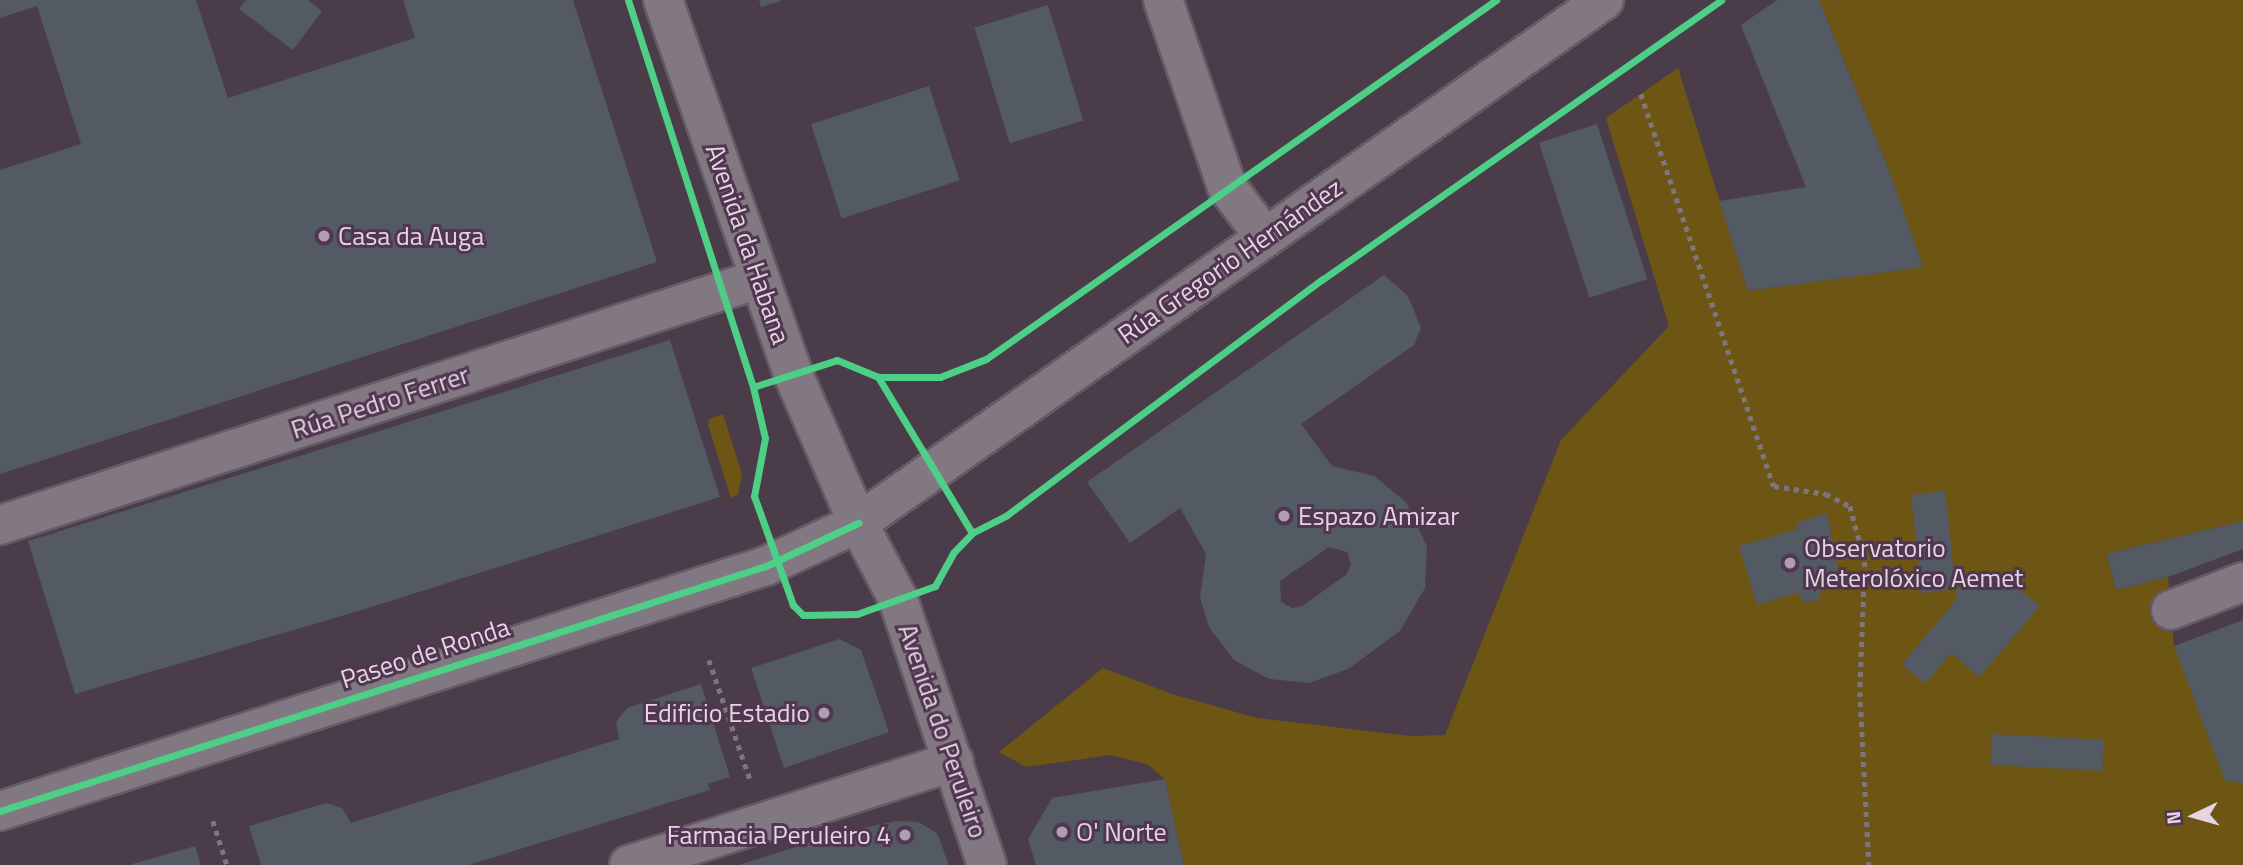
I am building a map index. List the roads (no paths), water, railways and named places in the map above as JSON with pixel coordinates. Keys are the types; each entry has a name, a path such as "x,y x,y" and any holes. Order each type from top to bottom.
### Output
{"street":[{"name":"Avenida da Habana","path":"663,0 804,401 858,523"},
{"path":"1163,0 1227,187 1264,236"},
{"name":"Rúa Gregorio Hernández","path":"858,523 1604,0"},
{"name":"Rúa Pedro Ferrer","path":"0,525 759,279"},
{"name":"Avenida do Peruleiro","path":"858,523 898,599 987,865"},
{"name":"Paseo de Ronda","path":"0,811 766,566 858,523"},
{"path":"2171,610 2243,582"},
{"path":"629,865 954,761"}],"place":[{"name":"Casa da Auga","path":"324,236"},
{"name":"Espazo Amizar","path":"1284,516"},
{"name":"Observatorio Meterolóxico Aemet","path":"1790,563"},
{"name":"Edificio Estadio","path":"824,713"},
{"name":"O' Norte","path":"1062,832"},
{"name":"Farmacia Peruleiro 4","path":"905,835"}]}
